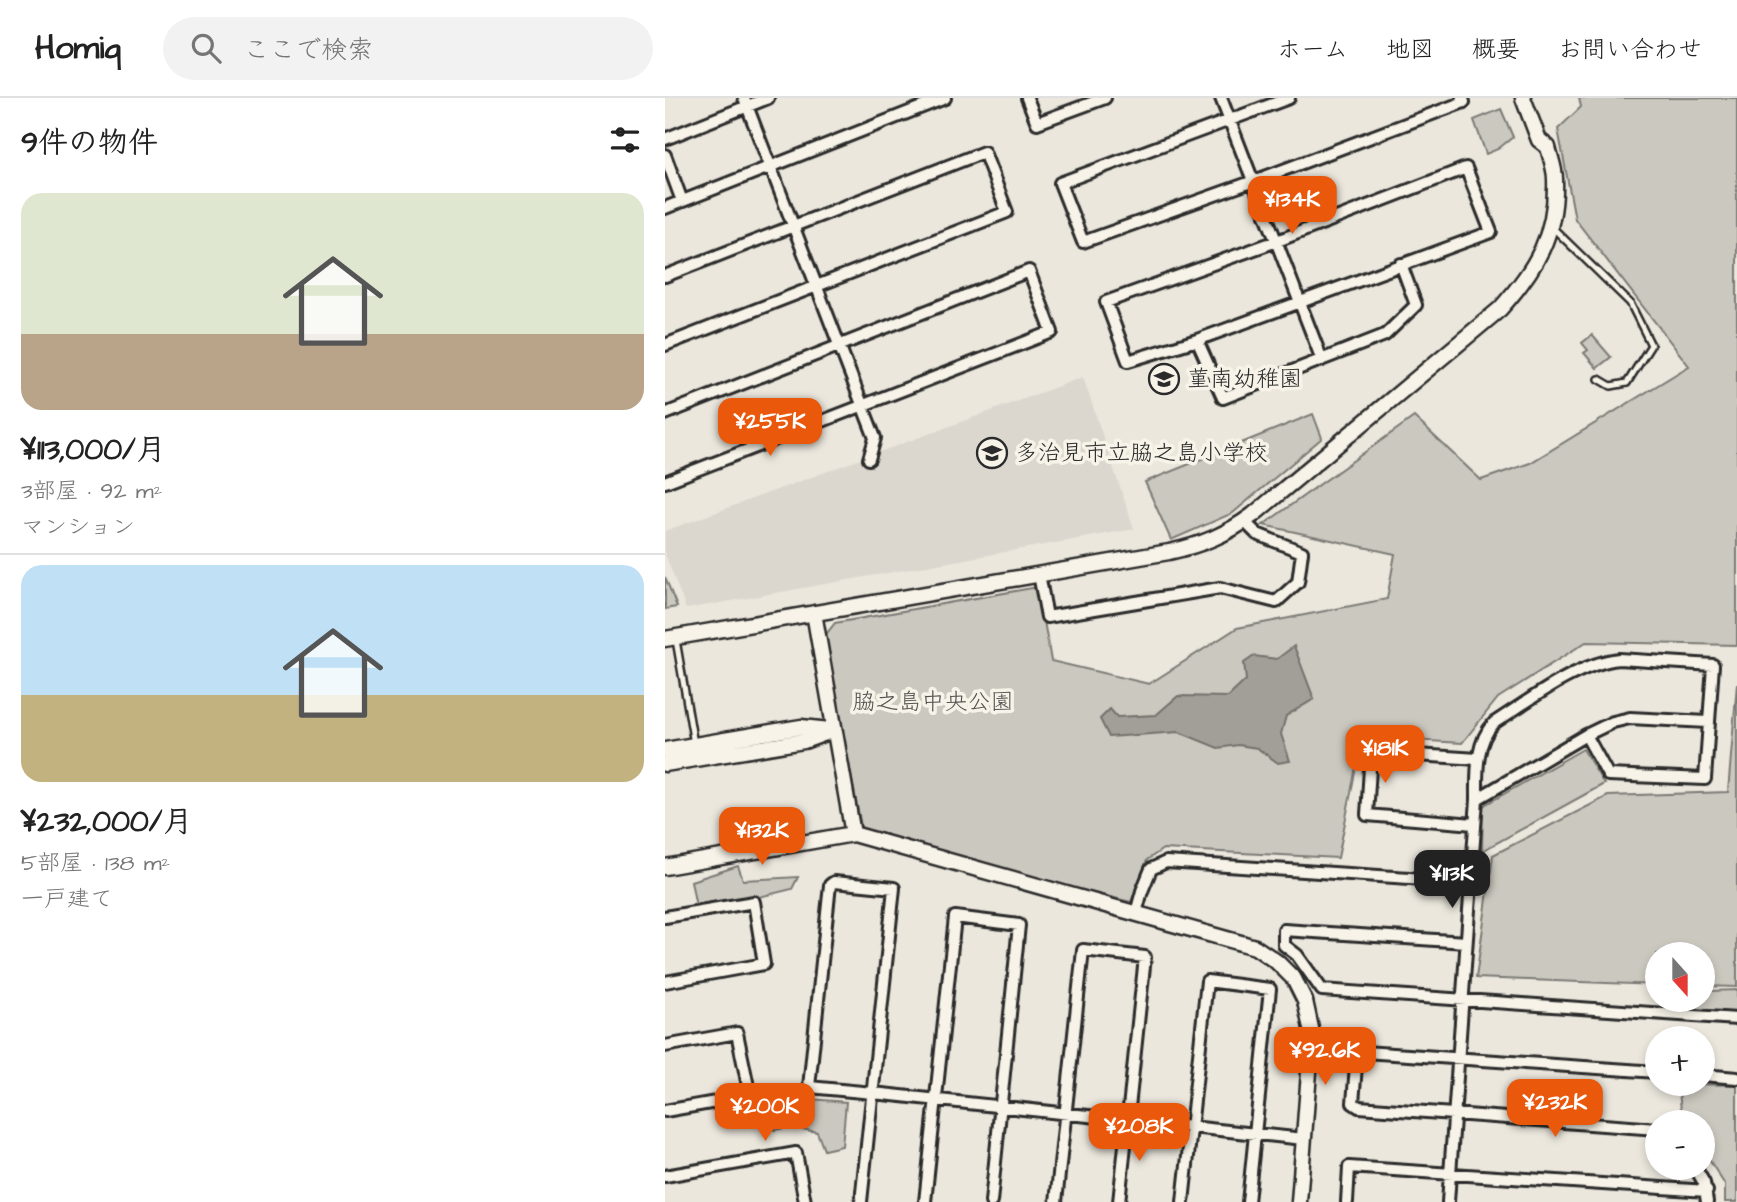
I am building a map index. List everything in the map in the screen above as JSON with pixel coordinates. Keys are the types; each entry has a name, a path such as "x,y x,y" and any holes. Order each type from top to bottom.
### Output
{"street":[{"path":"665,139 746,102 768,98"},
{"path":"665,208 945,98"},
{"path":"1027,98 1037,123 1105,98"},
{"path":"1221,98 1322,360"},
{"path":"1289,98 1060,183 1083,242 1464,102 1462,98"},
{"path":"670,638 1197,546 1226,534 1500,309 1524,283 1536,265 1550,225 1555,177 1548,147 1539,140 1523,98"},
{"path":"746,102 875,438 869,459"},
{"path":"665,275 984,152 1007,212 665,345"},
{"path":"665,155 682,201"},
{"path":"1467,168 1491,232 1401,264 1198,340 1128,362 1106,302 1277,241 1467,168"},
{"path":"1198,340 1223,398 1385,335 1416,306 1401,264"},
{"path":"665,414 1030,271 1052,332 665,482"},
{"path":"1039,575 1047,617 1220,588 1276,602 1299,582 1302,552 1257,534 1244,521"},
{"path":"814,613 853,834"},
{"path":"1448,1202 1478,759 1486,730 1558,683 1605,660 1713,665 1705,779 1608,775 1586,735"},
{"path":"1477,799 1613,722 1630,718 1708,722"},
{"path":"665,750 801,727 834,730"},
{"path":"665,764 804,741 834,730"},
{"path":"1473,824 1367,815 1370,764 1371,752 1478,759"},
{"path":"665,867 853,834 1255,947 1286,970 1305,1001 1312,1033 1299,1202"},
{"path":"1136,913 1151,869 1166,862 1470,881"},
{"path":"861,1202 873,1093 894,888 834,882 830,885 809,1087 873,1093 1064,1115 1304,1139"},
{"path":"665,917 754,902 764,964 665,982"},
{"path":"925,1202 955,917 1019,925 991,1202"},
{"path":"1466,942 1285,930 1284,944 1297,955 1322,990 1737,1020"},
{"path":"1056,1202 1083,950 1145,957 1119,1202"},
{"path":"1183,1202 1207,981 1270,989 1248,1202"},
{"path":"665,1046 737,1033 750,1096 665,1111"},
{"path":"1645,1071 1458,1057 1357,1053 1353,1103 1359,1107 1454,1116 1645,1128"},
{"path":"1715,1076 1737,1077"},
{"path":"665,1176 796,1153 805,1202"},
{"path":"1347,1202 1349,1167 1707,1197 1700,1180"}],"lane":[{"path":"1550,225 1630,303 1651,345 1627,383 1611,386 1599,379"},
{"path":"670,638 694,745"}],"shaded area":[{"name":"多治見市立脇之島小学校","path":"1083,377 1134,529 686,609 665,554 665,531"},
{"path":"1294,646 1314,699 1286,716 1281,734 1290,761 1278,763 1257,748 1238,745 1218,748 1179,732 1109,737 1100,719 1110,709 1117,717 1156,715 1178,696 1228,697 1246,680 1244,663 1254,656 1277,659"}],"green space":[{"name":"脇之島中央公園","path":"1579,98 1737,98 1737,645 1586,642 1498,698 1462,743 1362,737 1338,858 1163,849 1147,860 1131,902 869,838 862,831 824,637 835,623 1038,587 1051,661 1149,684 1237,628 1387,599 1395,554 1263,525 1414,417 1481,480 1530,463 1689,366 1575,219 1558,129 1581,107"},
{"path":"1501,109 1513,137 1498,149 1486,154 1474,120"},
{"path":"1592,335 1611,357 1597,368 1584,353 1588,350 1582,343"},
{"path":"1313,414 1322,438 1233,513 1171,540 1145,482"},
{"path":"665,577 677,607 665,609"},
{"path":"1737,683 1737,987 1715,986 1715,942 1645,942 1645,985 1476,978 1493,855 1608,796 1728,792"},
{"path":"1583,749 1604,784 1482,851 1483,806"},
{"path":"738,866 743,880 798,877 792,889 697,912 691,881"},
{"path":"1737,990 1737,1013 1669,1012 1715,1012 1715,991"},
{"path":"1715,1085 1737,1085 1737,1202 1725,1202 1725,1185 1715,1169 1715,1110 1681,1110 1679,1096 1715,1096"},
{"path":"810,1099 846,1102 842,1146 824,1150 817,1132 790,1127 774,1130 768,1105"}],"place":[{"name":"菫南幼稚園","path":"1164,379"},
{"name":"多治見市立脇之島小学校","path":"992,453"}]}
